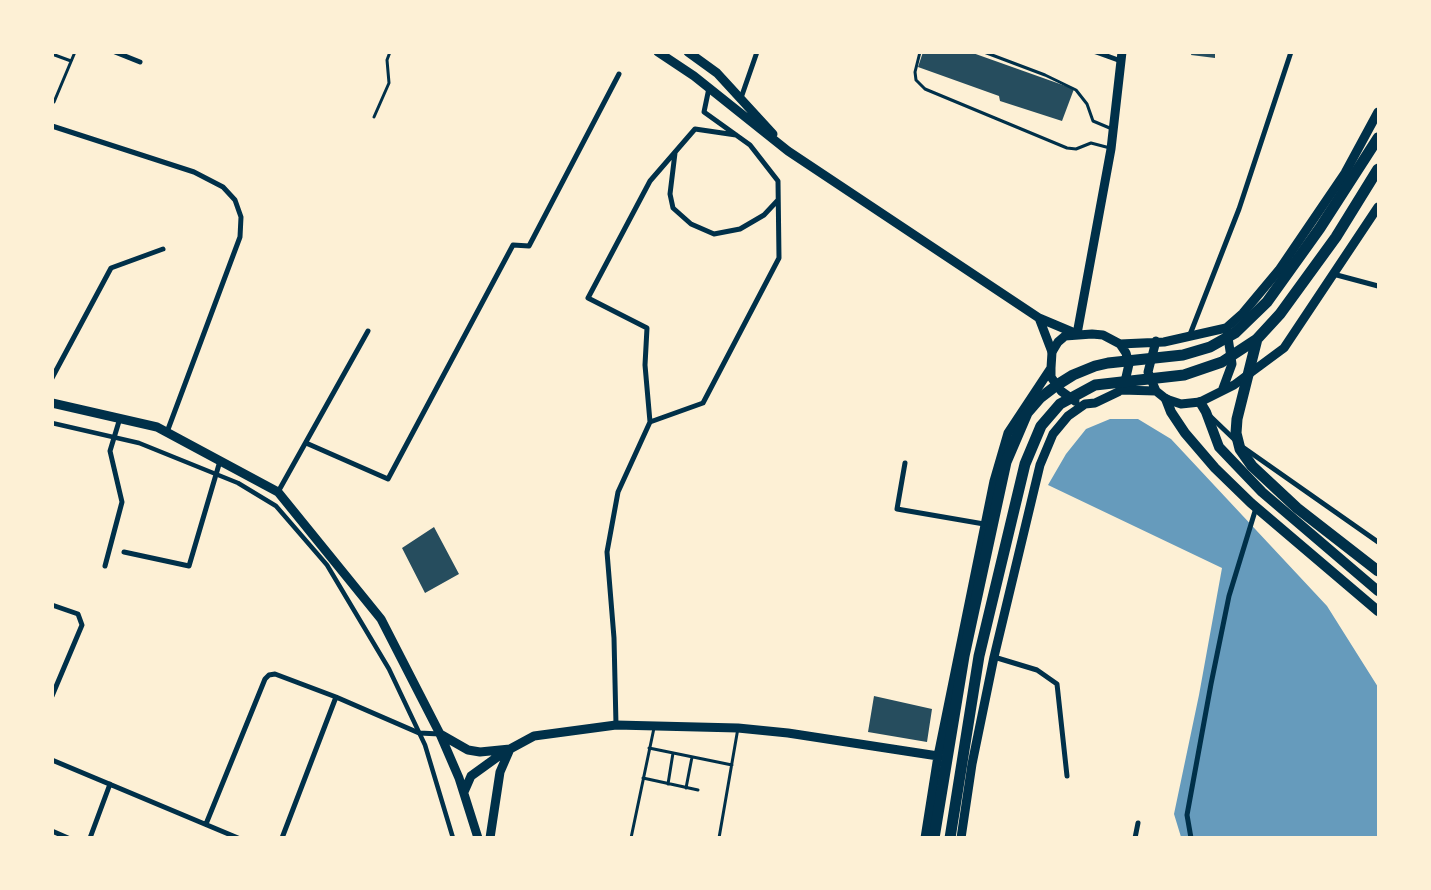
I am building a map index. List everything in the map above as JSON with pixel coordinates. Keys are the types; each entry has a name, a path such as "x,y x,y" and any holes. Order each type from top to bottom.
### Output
{"highway":[{"path":"934,838 964,656 1006,462 1027,413 1040,398 1057,385 1073,375 1095,366 1108,362 1183,355 1210,347 1234,333 1266,302 1320,228 1378,138"},
{"path":"950,838 979,656 1025,464 1041,426 1060,404 1095,385 1184,374 1222,362 1257,340 1280,314 1336,237 1378,169"},
{"path":"1257,340 1237,419 1236,433 1240,449 1252,466 1297,508 1378,571"}],"main road":[{"path":"1166,398 1171,412 1215,468 1256,507 1378,611"},
{"path":"1200,402 1206,412 1219,447 1256,485 1378,591"}],"street":[{"path":"116,52 140,62"},
{"path":"658,52 709,88 788,151 1039,318 1077,334"},
{"path":"688,52 717,73 788,151"},
{"path":"741,98 756,52"},
{"path":"1077,334 1111,148 1121,56 1096,52"},
{"path":"1189,338 1239,209 1291,52"},
{"path":"306,443 388,479 513,245 529,246 619,74"},
{"path":"650,422 703,403 779,258 778,181 750,145 704,112 709,88"},
{"path":"1120,344 1189,338 1226,328 1243,313 1279,270 1345,173 1378,112"},
{"path":"52,126 194,172 223,187 235,200 240,217 240,237 167,432"},
{"path":"616,725 614,638 607,552 618,492 650,422 645,365 647,328 588,298 650,182 695,129 737,136"},
{"path":"675,153 670,194 674,208 691,224 714,234 740,229 764,215 778,200"},
{"path":"1156,342 1148,372 1156,391 1166,398 1181,404 1200,402 1234,385 1284,348 1333,274 1376,217 1378,207"},
{"path":"52,378 111,268 162,249"},
{"path":"1333,274 1378,286"},
{"path":"1039,318 1052,352 1052,377 1060,391 1075,401 1084,404"},
{"path":"1222,391 1232,364 1226,328"},
{"path":"278,492 368,331"},
{"path":"1052,352 1058,342 1066,336 1077,334 1103,335 1120,344 1126,353 1129,364 1128,375 1121,390"},
{"path":"925,838 938,756 984,524 1008,433 1051,368"},
{"path":"961,838 972,764 994,657 1040,466 1052,434 1068,416 1084,404 1108,398 1121,390 1156,391"},
{"path":"52,402 157,427 278,492 381,619 440,734 464,792 478,838"},
{"path":"1206,412 1246,450 1378,542"},
{"path":"104,566 122,502 110,451 120,418"},
{"path":"52,423 139,442 260,494 276,506 327,565 380,652 419,733 453,838"},
{"path":"124,552 189,566 220,461"},
{"path":"905,463 897,509 984,524"},
{"path":"1191,838 1187,815 1211,684 1229,596 1256,507"},
{"path":"52,605 78,614 82,625 52,696"},
{"path":"994,657 1038,670 1058,684 1067,776"},
{"path":"206,824 265,679 269,674 275,674 336,697 419,733 440,734 468,750 480,752 510,749"},
{"path":"282,838 336,697"},
{"path":"464,792 471,776 510,749 534,736 616,725 738,728 788,733 938,756"},
{"path":"490,838 500,772 510,749"},
{"path":"52,760 238,838"},
{"path":"90,838 110,784"},
{"path":"1135,838 1138,823"},
{"path":"52,831 68,838"}],"lane":[{"path":"54,102 75,52"},
{"path":"374,117 388,83 387,60 390,52"},
{"path":"920,52 915,72 916,80 925,89 1066,148 1076,149 1091,143 1111,148"},
{"path":"984,52 1045,75 1076,90 1087,104 1095,123 1113,130"},
{"path":"52,54 71,61"},
{"path":"631,838 654,725"},
{"path":"719,838 738,728"},
{"path":"649,748 732,765"},
{"path":"668,784 673,753"},
{"path":"686,788 692,757"},
{"path":"643,778 698,790"}],"water":[{"path":"1110,419 1138,419 1171,439 1327,606 1378,687 1378,837 1181,837 1174,814 1199,695 1222,568 1048,485 1066,454 1086,429"}],"building":[{"path":"923,52 970,52 1074,89 1062,121 1000,101 999,96 918,67"},
{"path":"1192,52 1215,52 1215,58 1191,55"},
{"path":"434,527 459,574 425,593 402,548"},
{"path":"874,696 932,709 927,742 868,732"}]}
